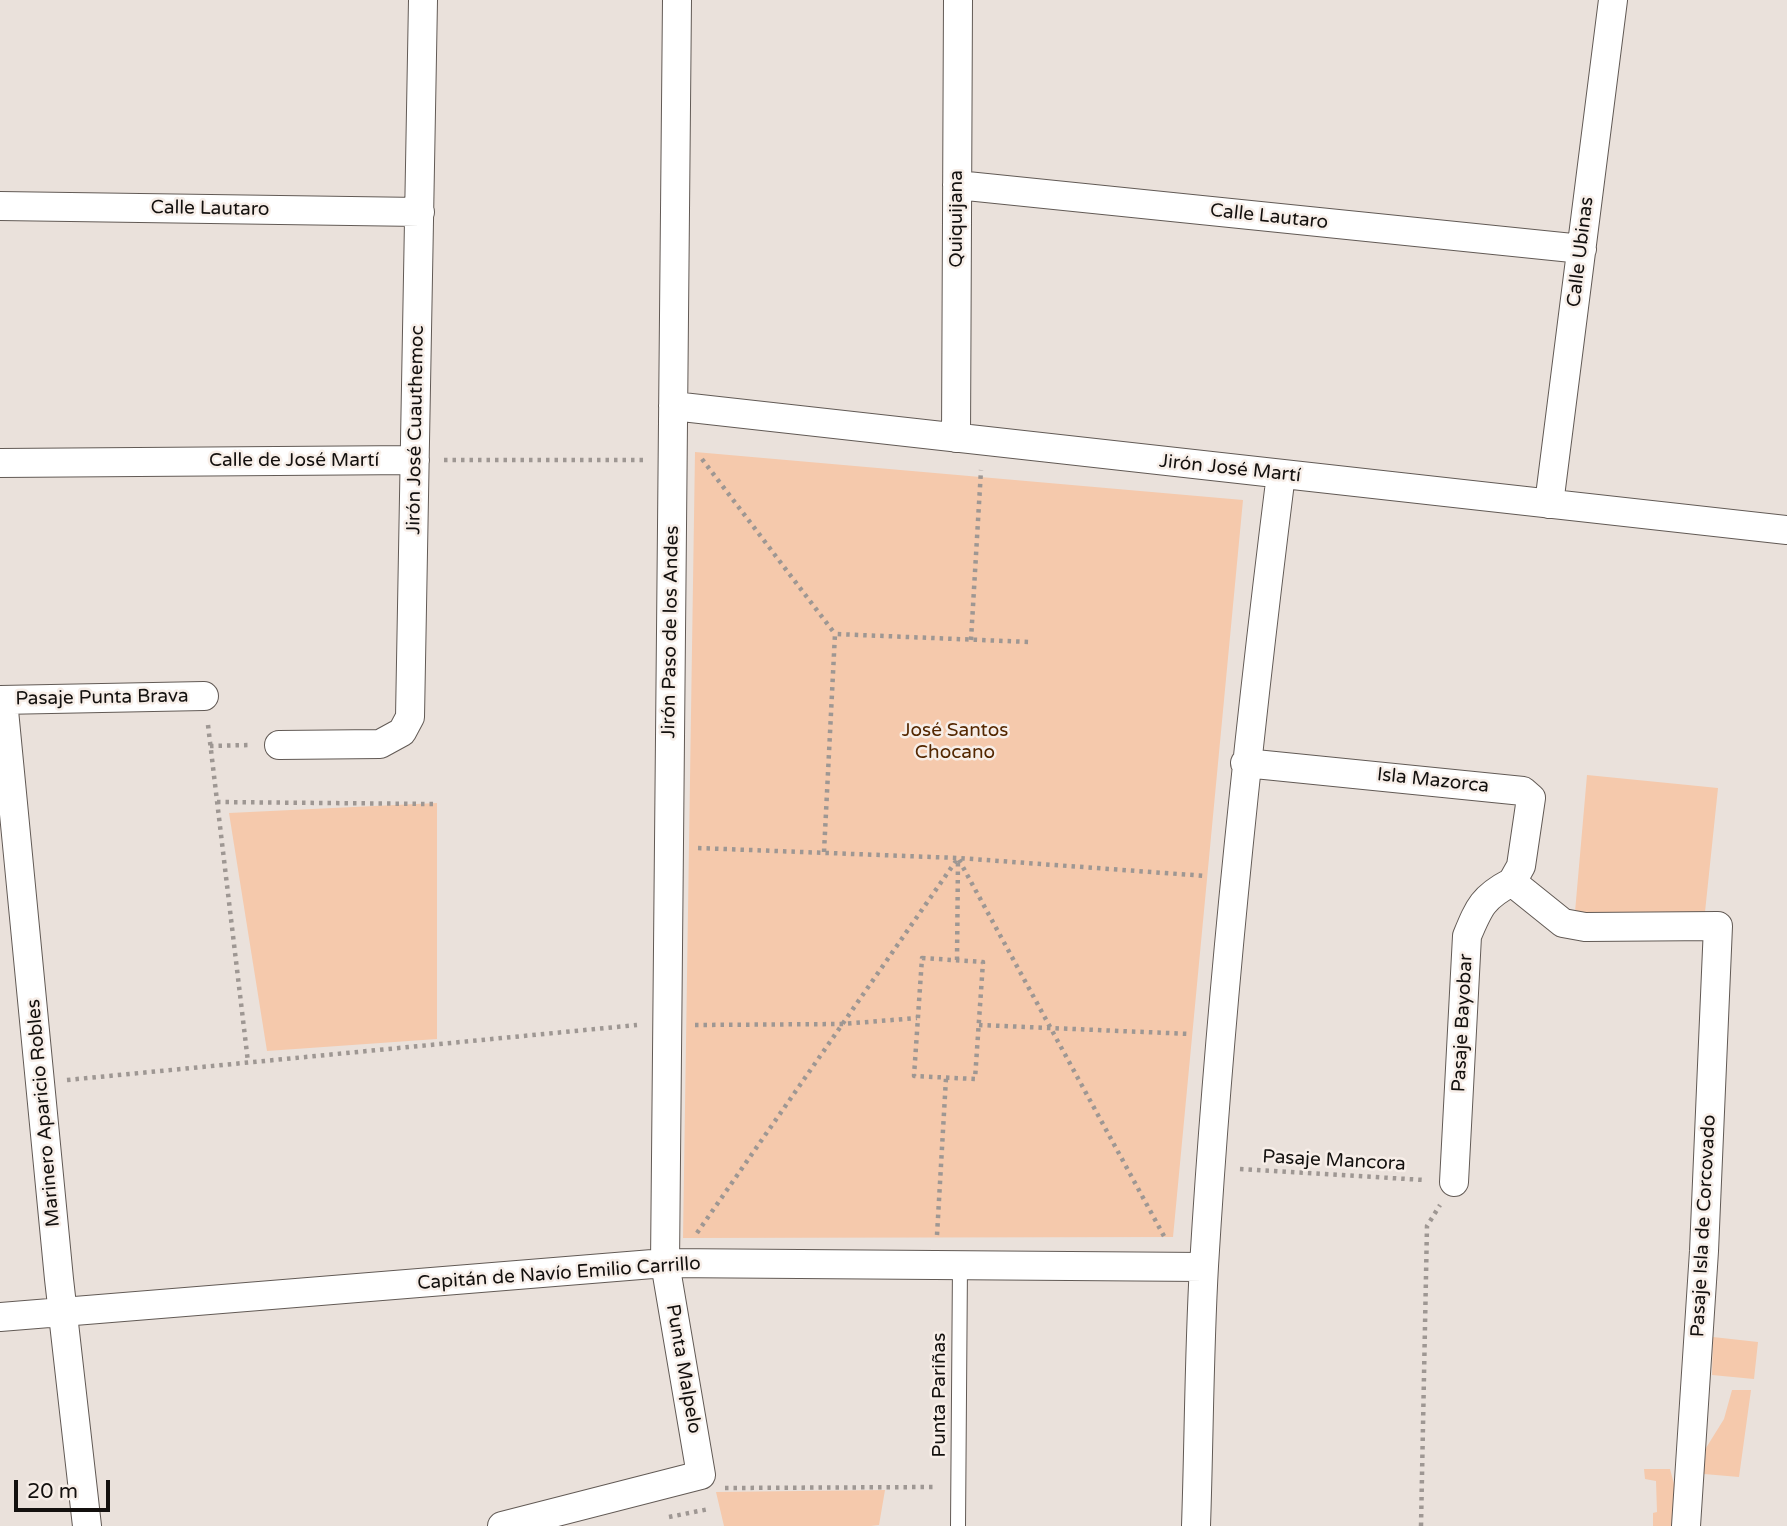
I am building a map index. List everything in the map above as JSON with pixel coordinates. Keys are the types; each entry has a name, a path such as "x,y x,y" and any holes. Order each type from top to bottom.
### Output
{"street":[{"name":"Jirón José Cuauthemoc","path":"279,745 380,744 402,732 410,717 423,0"},
{"name":"Jirón Paso de los Andes","path":"671,1263 668,1026 677,0"},
{"name":"Quiquijana","path":"958,0 957,185 970,439"},
{"name":"Calle Ubinas","path":"1549,504 1613,0"},
{"name":"Calle Lautaro","path":"957,185 1582,249"},
{"name":"Calle Lautaro","path":"0,206 420,212"},
{"name":"Jirón José Martí","path":"673,413 970,439 1787,530"},
{"name":"Calle de José Martí","path":"0,463 415,460"},
{"path":"1196,1526 1192,1267 1212,1168 1245,762 1281,474"},
{"name":"Pasaje Punta Brava","path":"2,700 204,696"},
{"name":"Marinero Aparicio Robles","path":"2,700 42,1082 62,1313 87,1526"},
{"name":"Isla Mazorca","path":"1245,762 1523,791 1531,798 1521,866 1512,882"},
{"name":"Pasaje Isla de Corcovado","path":"1512,882 1563,923 1585,927 1718,926 1704,1251 1686,1526"},
{"name":"Pasaje Bayobar","path":"1454,1182 1467,936 1480,905 1492,892 1512,882"},
{"name":"Capitán de Navío Emilio Carrillo","path":"0,1317 671,1263 1192,1267"},
{"name":"Punta Malpelo","path":"671,1263 709,1482"},
{"path":"502,1526 709,1482"}],"lane":[{"name":"Punta Pariñas","path":"947,1264 959,1487 958,1526"}],"path":[{"path":"673,413 835,634 824,852"},
{"path":"970,439 971,640"},
{"path":"415,460 673,459"},
{"path":"835,634 1029,642"},
{"path":"204,696 248,1062"},
{"path":"210,746 279,745"},
{"path":"217,802 434,804"},
{"path":"669,847 958,858 1236,878"},
{"path":"957,960 958,858"},
{"path":"671,1263 958,858"},
{"path":"958,858 1049,1027 1192,1267"},
{"path":"922,958 957,960 983,962 975,1079 914,1076 922,958"},
{"path":"42,1082 633,1025 842,1024 918,1018"},
{"path":"979,1025 1223,1036"},
{"path":"946,1078 947,1264"},
{"name":"Pasaje Mancora","path":"1212,1168 1454,1182"},
{"path":"1420,1526 1427,1226 1454,1182"},
{"path":"709,1482 959,1487"}],"green space":[{"name":"José Santos Chocano","path":"695,452 1243,500 1173,1237 683,1238"},
{"path":"1587,775 1718,788 1705,912 1575,912"},
{"path":"437,803 437,1039 267,1051 229,813"},
{"path":"1713,1337 1758,1342 1754,1379 1712,1375"},
{"path":"1732,1390 1751,1390 1739,1477 1704,1474 1706,1448 1724,1419"},
{"path":"1644,1469 1670,1469 1674,1484 1674,1526 1653,1526 1653,1513 1657,1512 1656,1481 1645,1479"},
{"path":"885,1490 879,1525 871,1526 724,1526 716,1492"}]}
